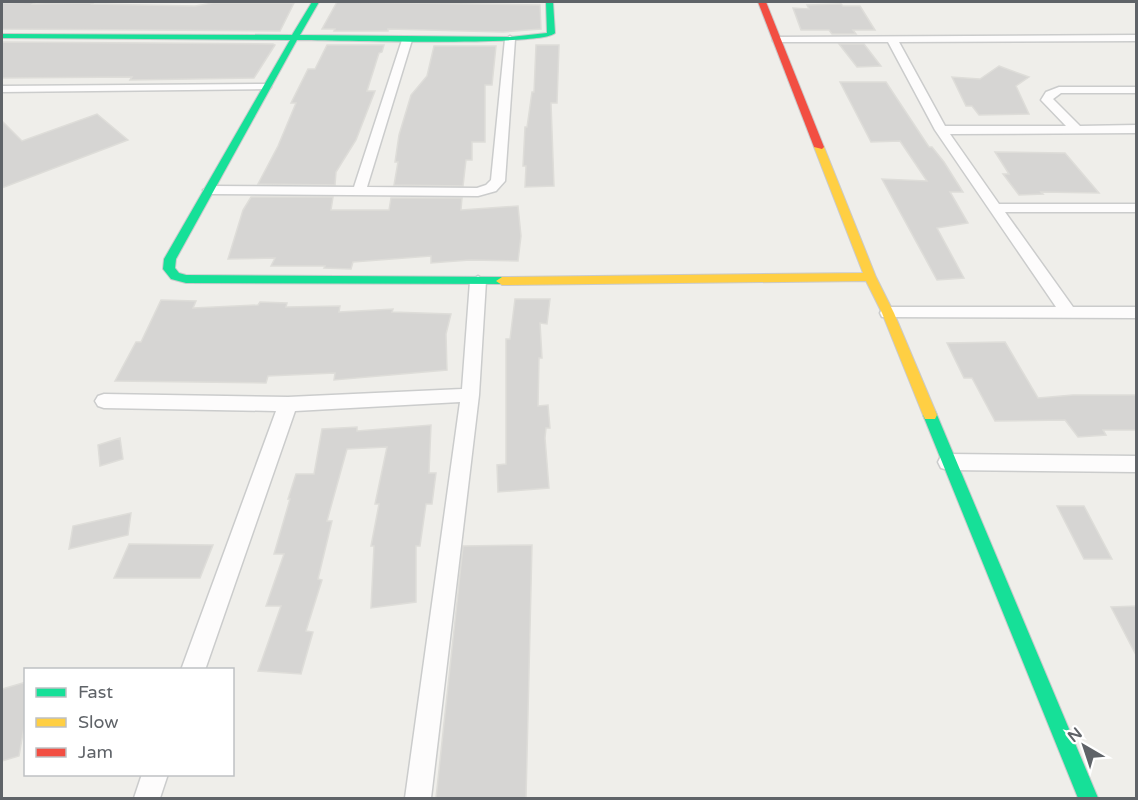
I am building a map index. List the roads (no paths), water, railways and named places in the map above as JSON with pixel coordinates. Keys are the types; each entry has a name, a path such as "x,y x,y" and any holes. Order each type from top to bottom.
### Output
{"street":[{"path":"315,2 170,259 169,269 175,276 186,279 478,280 870,277"},
{"path":"2,36 293,40 510,39 549,35 551,33 549,2"},
{"path":"762,2 870,277 888,313 1088,798"},
{"path":"777,39 1137,38"},
{"path":"210,190 478,192 491,188 498,181 510,39"},
{"path":"892,39 941,130 1068,313"},
{"path":"359,191 407,40"},
{"path":"2,89 265,87"},
{"path":"1076,129 1047,100 1050,94 1059,90 1137,90"},
{"path":"941,130 1137,129"},
{"path":"995,208 1137,208"},
{"path":"418,798 470,395 478,280"},
{"path":"888,313 1137,313"},
{"path":"104,401 288,404 470,395"},
{"path":"193,668 288,404"},
{"path":"948,462 1137,464"},
{"path":"147,798 154,776"}]}
